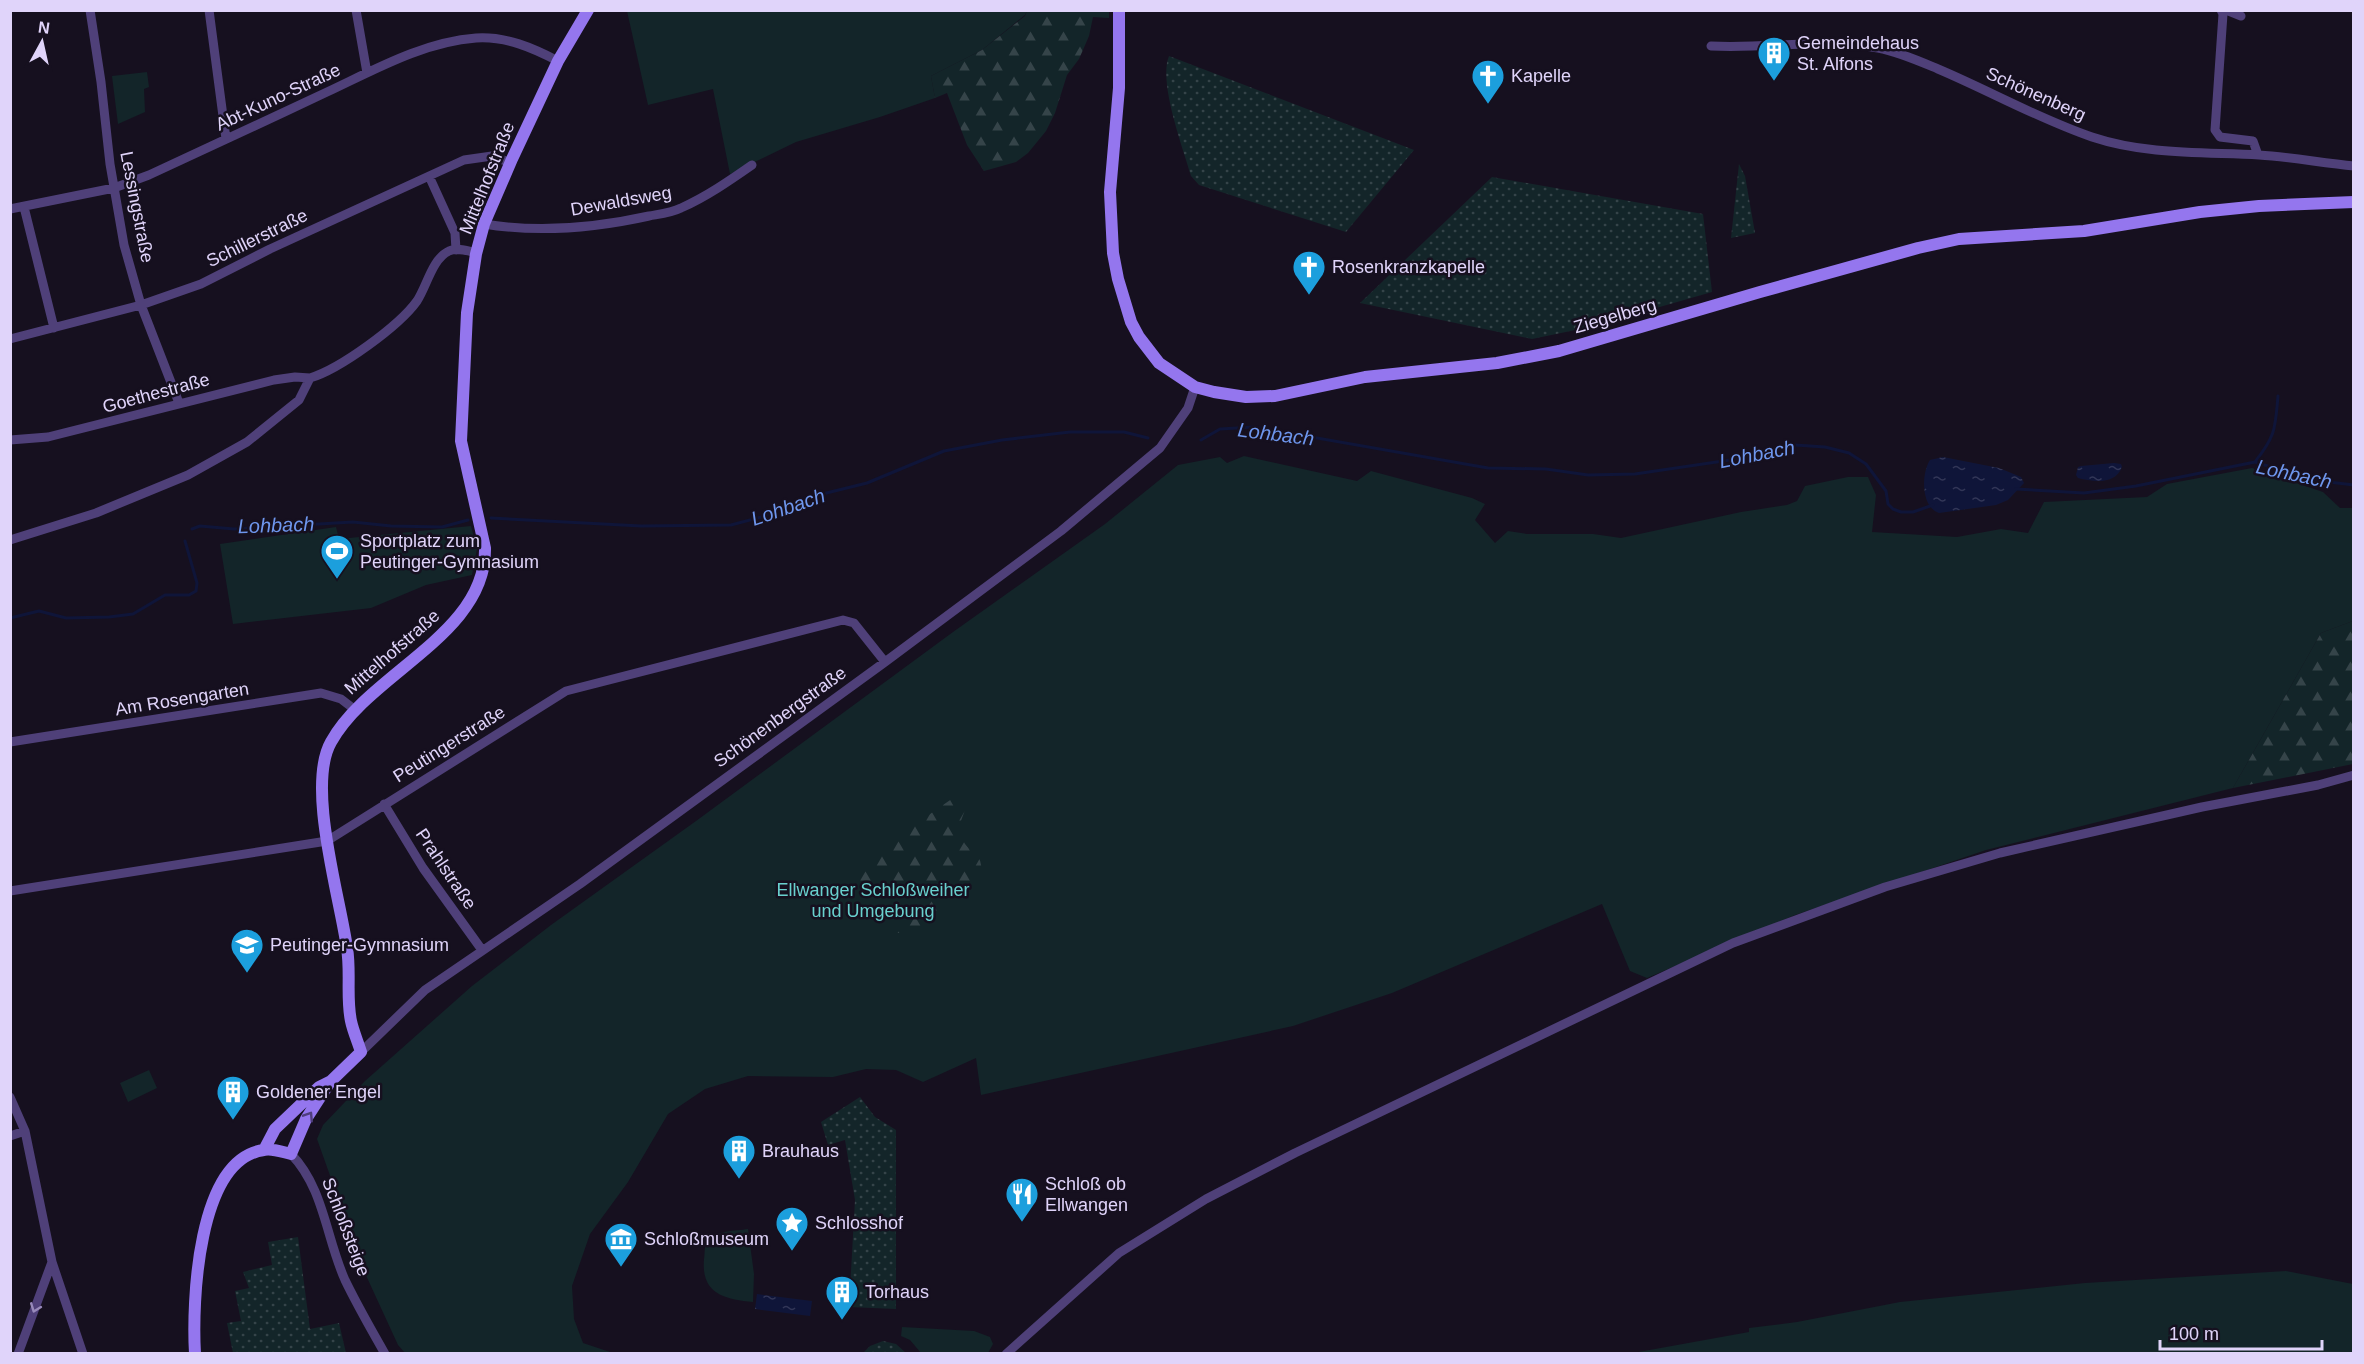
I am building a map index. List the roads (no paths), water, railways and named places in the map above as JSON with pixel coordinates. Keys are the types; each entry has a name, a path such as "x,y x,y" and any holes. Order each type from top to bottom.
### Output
{"street":[{"name":"Lessingstraße","path":"90,10 124,245 141,305 179,403"},
{"path":"209,10 226,139"},
{"path":"356,10 367,73"},
{"name":"Mittelhofstraße","path":"361,1052 351,1021 348,952 327,841 321,780 324,756 330,743 354,709 452,625 480,584 486,564 485,548 461,441 466,322 477,253 484,224 511,163 558,61 588,10"},
{"path":"1119,10 1119,88 1110,192 1111,232 1118,279 1123,301 1139,337 1159,363 1195,387"},
{"path":"2221,10 2223,14 2215,130 2220,136 2253,141 2258,155"},
{"path":"2226,10 2241,16"},
{"name":"Abt-Kuno-Straße","path":"10,209 114,188 149,175 367,73 435,44 477,38 503,39 522,44 558,61"},
{"name":"Schönenberg","path":"1711,46 1744,48 1838,44 1880,48 1949,74 2094,137 2170,152 2258,155 2354,166"},
{"name":"Schillerstraße","path":"10,339 141,305 201,284 270,249 464,160 479,156 492,156 511,163"},
{"name":"Dewaldsweg","path":"484,224 513,229 556,229 621,222 679,209 724,185 752,165"},
{"path":"429,176 455,233 456,250"},
{"name":"Ziegelberg","path":"1195,387 1246,397 1275,396 1365,376 1497,363 1559,351 1760,292 1918,248 1959,239 2084,231 2200,212 2259,206 2354,202"},
{"path":"24,207 54,328"},
{"path":"10,540 96,513 188,475 247,442 299,400 310,378 325,374 392,329 418,300 442,256 456,250 477,253"},
{"name":"Goethestraße","path":"10,440 48,437 274,380 295,377 310,378"},
{"name":"Schönenbergstraße","path":"361,1052 425,990 580,884 1061,531 1160,448 1188,408 1195,387"},
{"name":"Peutingerstraße","path":"10,891 327,841 566,691 843,620 854,622 885,662"},
{"name":"Am Rosengarten","path":"10,742 321,693 341,699 354,709"},
{"path":"1006,1353 1119,1253 1206,1199 1295,1153 1733,943 1885,887 2000,853 2191,810 2318,785 2354,775"},
{"name":"Prahlstraße","path":"384,804 423,868 482,950"},
{"path":"195,1353 198,1275 203,1239 215,1196 224,1175 248,1155 264,1150 291,1154 306,1119 331,1081 361,1052"},
{"path":"264,1150 275,1130 319,1087 331,1081"},
{"path":"10,1097 25,1131 52,1262 83,1353"},
{"path":"10,1136 25,1131"},
{"name":"Schloßsteige","path":"291,1154 304,1168 324,1212 344,1278 385,1353"},
{"path":"18,1353 52,1262"}],"water":[{"path":"1943,457 1999,468 2021,477 2024,483 2008,500 1996,505 1939,513 1929,504 1924,490 1924,481 1930,460"},
{"path":"2121,464 2119,473 2103,481 2091,481 2078,478 2076,475 2078,467 2081,466"},
{"path":"757,1294 812,1301 810,1316 755,1309"}],"waterway":[{"path":"2255,462 2271,438 2278,396"},
{"name":"Lohbach","path":"1201,440 1220,429 1254,427 1488,468 1546,469 1588,475 1635,474 1764,455 1795,445 1825,447 1849,453 1866,464 1886,491 1888,504 1893,509 1913,512 1933,505"},
{"name":"Lohbach","path":"491,518 641,526 731,525 765,516 798,500 867,483 944,451 1002,440 1070,432 1124,432 1148,438"},
{"name":"Lohbach","path":"2016,489 2084,493 2136,486 2255,462 2312,480 2354,485"},
{"name":"Lohbach","path":"192,529 200,526 234,529 353,522 391,526 442,527 468,520"},
{"name":"Lohbach","path":"10,618 39,611 66,618 133,614 165,595 189,595 196,591 197,583 185,541"}],"place":[{"name":"Gemeindehaus St. Alfons","path":"1774,82"},
{"name":"Kapelle","path":"1488,105"},
{"name":"Rosenkranzkapelle","path":"1309,296"},
{"name":"Sportplatz zum Peutinger-Gymnasium","path":"337,580"},
{"name":"Peutinger-Gymnasium","path":"247,974"},
{"name":"Goldener Engel","path":"233,1121"},
{"name":"Brauhaus","path":"739,1180"},
{"name":"Schloß ob Ellwangen","path":"1022,1223"},
{"name":"Schlosshof","path":"792,1252"},
{"name":"Schloßmuseum","path":"621,1268"},
{"name":"Torhaus","path":"842,1321"}],"park label":[{"name":"Ellwanger Schloßweiher und Umgebung","path":"873,900"}]}
